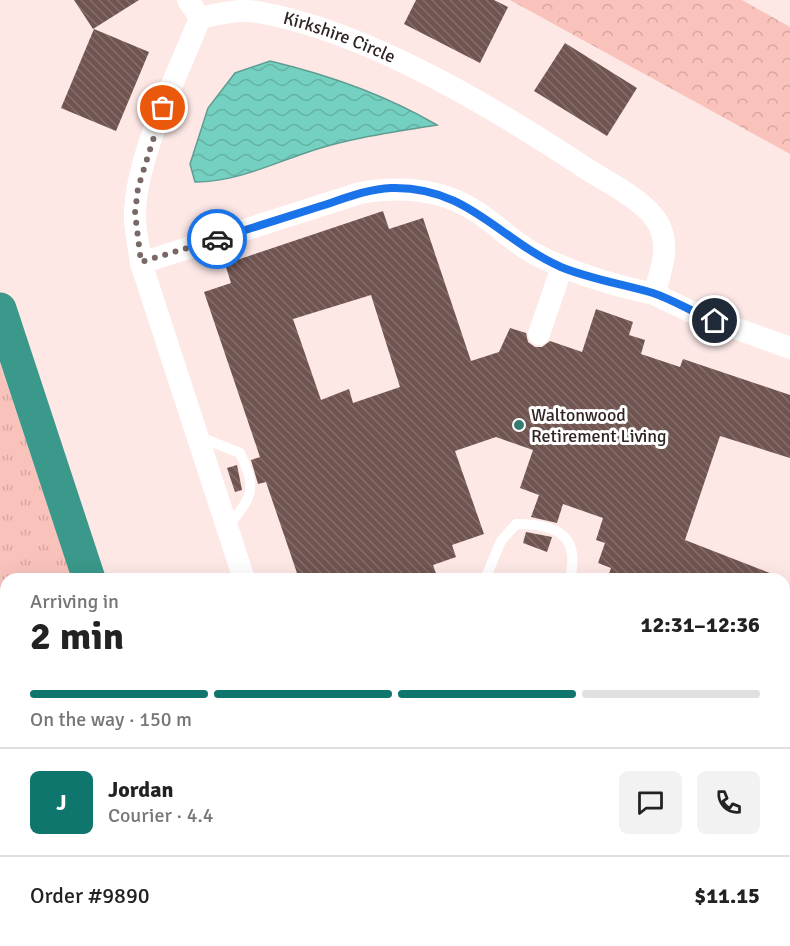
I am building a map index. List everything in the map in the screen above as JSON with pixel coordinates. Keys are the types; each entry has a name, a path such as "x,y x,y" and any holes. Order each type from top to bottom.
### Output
{"highway":[{"path":"0,309 87,573"}],"street":[{"name":"Kirkshire Circle","path":"242,573 141,262 135,213 138,188 156,125 194,9 223,13 256,12 314,26 398,61 530,131 636,201 658,223 665,243 654,294"},
{"path":"141,262 360,193 390,188 421,190 447,197 474,209 530,251 562,267 622,287 654,294 696,314 790,348"},
{"path":"539,334 562,267"}],"lane":[{"path":"198,436 240,453 252,478 248,502 228,526"},
{"path":"488,573 501,541 516,524 544,524 559,531 568,541 574,560 571,573"}],"green space":[{"path":"510,0 742,0 790,27 790,154"},
{"path":"0,363 70,573 0,573"}],"water":[{"path":"270,61 356,87 397,104 437,125 344,142 241,175 195,182 190,164 208,108 235,73"}],"building":[{"path":"74,0 139,0 93,29"},
{"path":"416,0 494,0 508,7 480,63 404,24"},
{"path":"94,29 149,52 116,131 61,108"},
{"path":"565,43 637,88 607,136 534,91"},
{"name":"Waltonwood Retirement Living","path":"383,211 389,229 423,218 471,361 499,352 510,328 526,333 528,342 535,347 542,347 550,341 582,352 596,309 633,322 629,335 645,340 641,354 680,367 683,359 790,395 790,458 720,436 685,540 770,573 609,573 611,568 598,563 605,543 596,540 603,518 563,504 557,523 531,517 539,495 520,488 533,450 496,437 455,451 484,534 452,545 456,557 433,565 436,573 297,573 266,482 258,484 251,460 260,457 204,292 231,283 225,264","holes":["371,295 400,387 353,403 349,389 321,400 293,319"]},
{"path":"237,465 242,490 235,492 227,468"},
{"path":"526,532 552,537 547,552 523,543"}],"way so far":[{"path":"163,108 138,188 135,213 141,262 217,239"}],"place":[{"name":"Waltonwood Retirement Living","path":"519,425"}],"route":[{"path":"217,239 360,193 390,188 421,190 447,197 474,209 530,251 562,267 622,287 654,294 715,321"}]}
